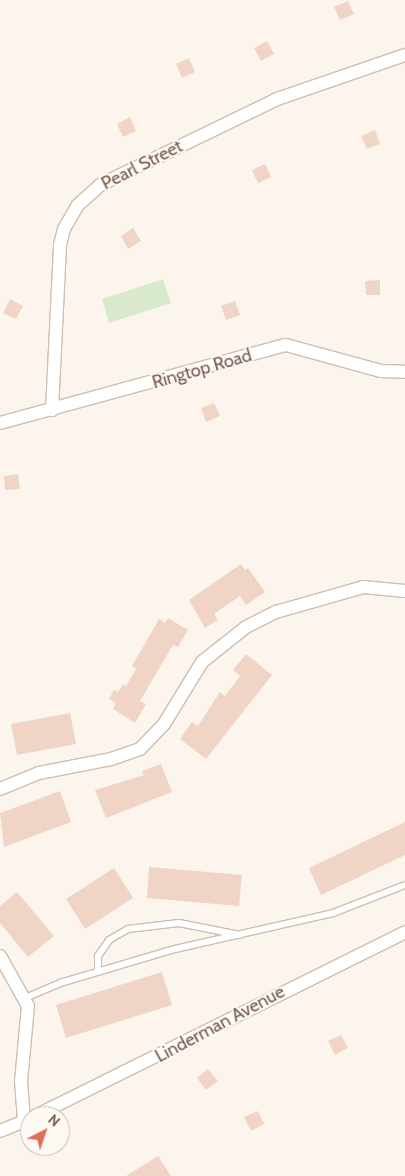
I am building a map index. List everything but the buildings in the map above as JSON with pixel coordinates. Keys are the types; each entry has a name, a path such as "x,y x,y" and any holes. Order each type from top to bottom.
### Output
{"street":[{"name":"Pearl Street","path":"52,410 60,246 78,205 100,185 277,99 405,55"},
{"name":"Ringtop Road","path":"0,423 286,346 381,370 405,372"},
{"path":"0,789 39,773 111,759 140,749 164,724 202,662 246,627 276,612 363,587 405,591"},
{"name":"Linderman Avenue","path":"56,1106 405,932"},
{"path":"0,956 25,998 29,1018 21,1081 27,1106"},
{"name":"Linderman Avenue","path":"0,1131 20,1123"}],"lane":[{"path":"25,998 98,972 175,949 333,913 405,885"},
{"path":"98,972 98,956 109,940 128,929 179,924 243,935"}],"green space":[{"path":"163,279 171,303 109,323 102,299"}]}
